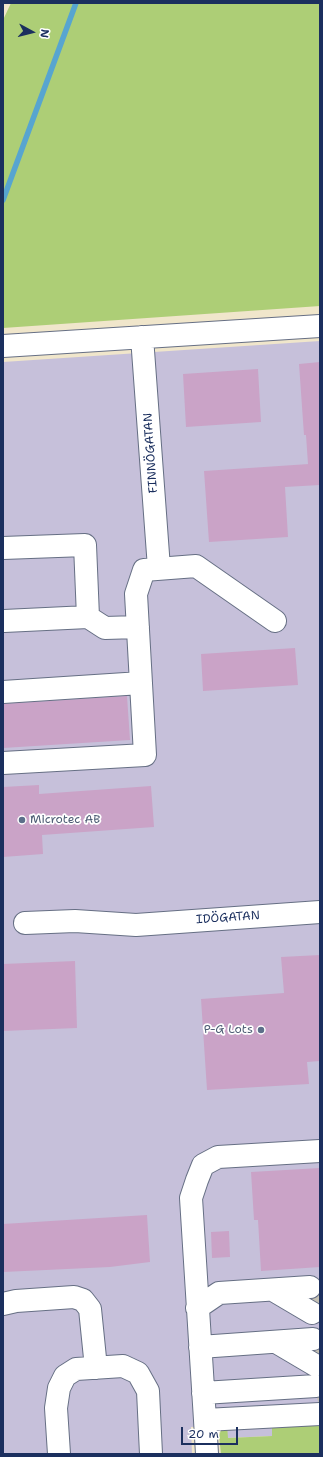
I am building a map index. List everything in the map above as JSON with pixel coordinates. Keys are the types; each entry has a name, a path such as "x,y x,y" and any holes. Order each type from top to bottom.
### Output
{"street":[{"path":"3,346 320,326"},
{"name":"FINNÖGATAN","path":"142,337 159,568"},
{"path":"3,548 85,545 88,617"},
{"path":"3,763 145,755 136,594 144,570 196,566 275,621"},
{"path":"4,621 88,617 105,628 138,627"},
{"path":"3,692 141,684"},
{"name":"IDÖGATAN","path":"25,923 75,921 136,925 320,912"},
{"path":"207,1454 191,1198 196,1180 203,1165 218,1157 320,1151"},
{"path":"197,1308 219,1293 273,1290 311,1300"},
{"path":"3,1304 16,1301 74,1297 83,1300 90,1309 96,1368"},
{"path":"200,1347 276,1342 316,1376"},
{"path":"60,1454 56,1408 60,1388 66,1376 76,1369 124,1366 138,1373 148,1391 151,1454"},
{"path":"203,1393 280,1388 316,1376"},
{"path":"205,1420 316,1376"}],"shaded area":[{"path":"320,341 320,1419 272,1422 272,1436 227,1438 226,1425 191,1427 192,1454 3,1454 3,362"}],"green space":[{"path":"11,3 320,3 320,306 3,328 3,20"},
{"path":"320,1419 320,1454 221,1454 219,1436 221,1430 227,1425 228,1438 272,1436 272,1422"}],"building":[{"path":"320,362 320,485 285,487 288,537 209,542 204,471 309,464 306,435 304,435 299,364"},
{"path":"258,369 261,422 186,427 183,374"},
{"path":"295,648 298,685 203,691 201,654"},
{"path":"127,696 130,740 3,748 3,704"},
{"path":"39,785 39,794 151,786 154,827 42,835 43,854 3,857 3,787"},
{"name":"P-G Lots","path":"320,955 320,1061 307,1062 309,1084 207,1090 201,999 284,993 281,957"},
{"path":"75,961 77,1028 3,1031 3,964"},
{"path":"320,1168 320,1267 261,1271 258,1220 254,1220 251,1172"},
{"path":"147,1215 150,1262 110,1267 3,1272 3,1224"},
{"path":"229,1231 230,1257 212,1258 211,1232"}],"waterway":[{"path":"3,200 76,3"}],"tunnel":[{"path":"311,1300 320,1299"},
{"path":"314,1352 320,1352"}],"place":[{"name":"Microtec AB","path":"22,820"},
{"name":"P-G Lots","path":"261,1030"}]}
